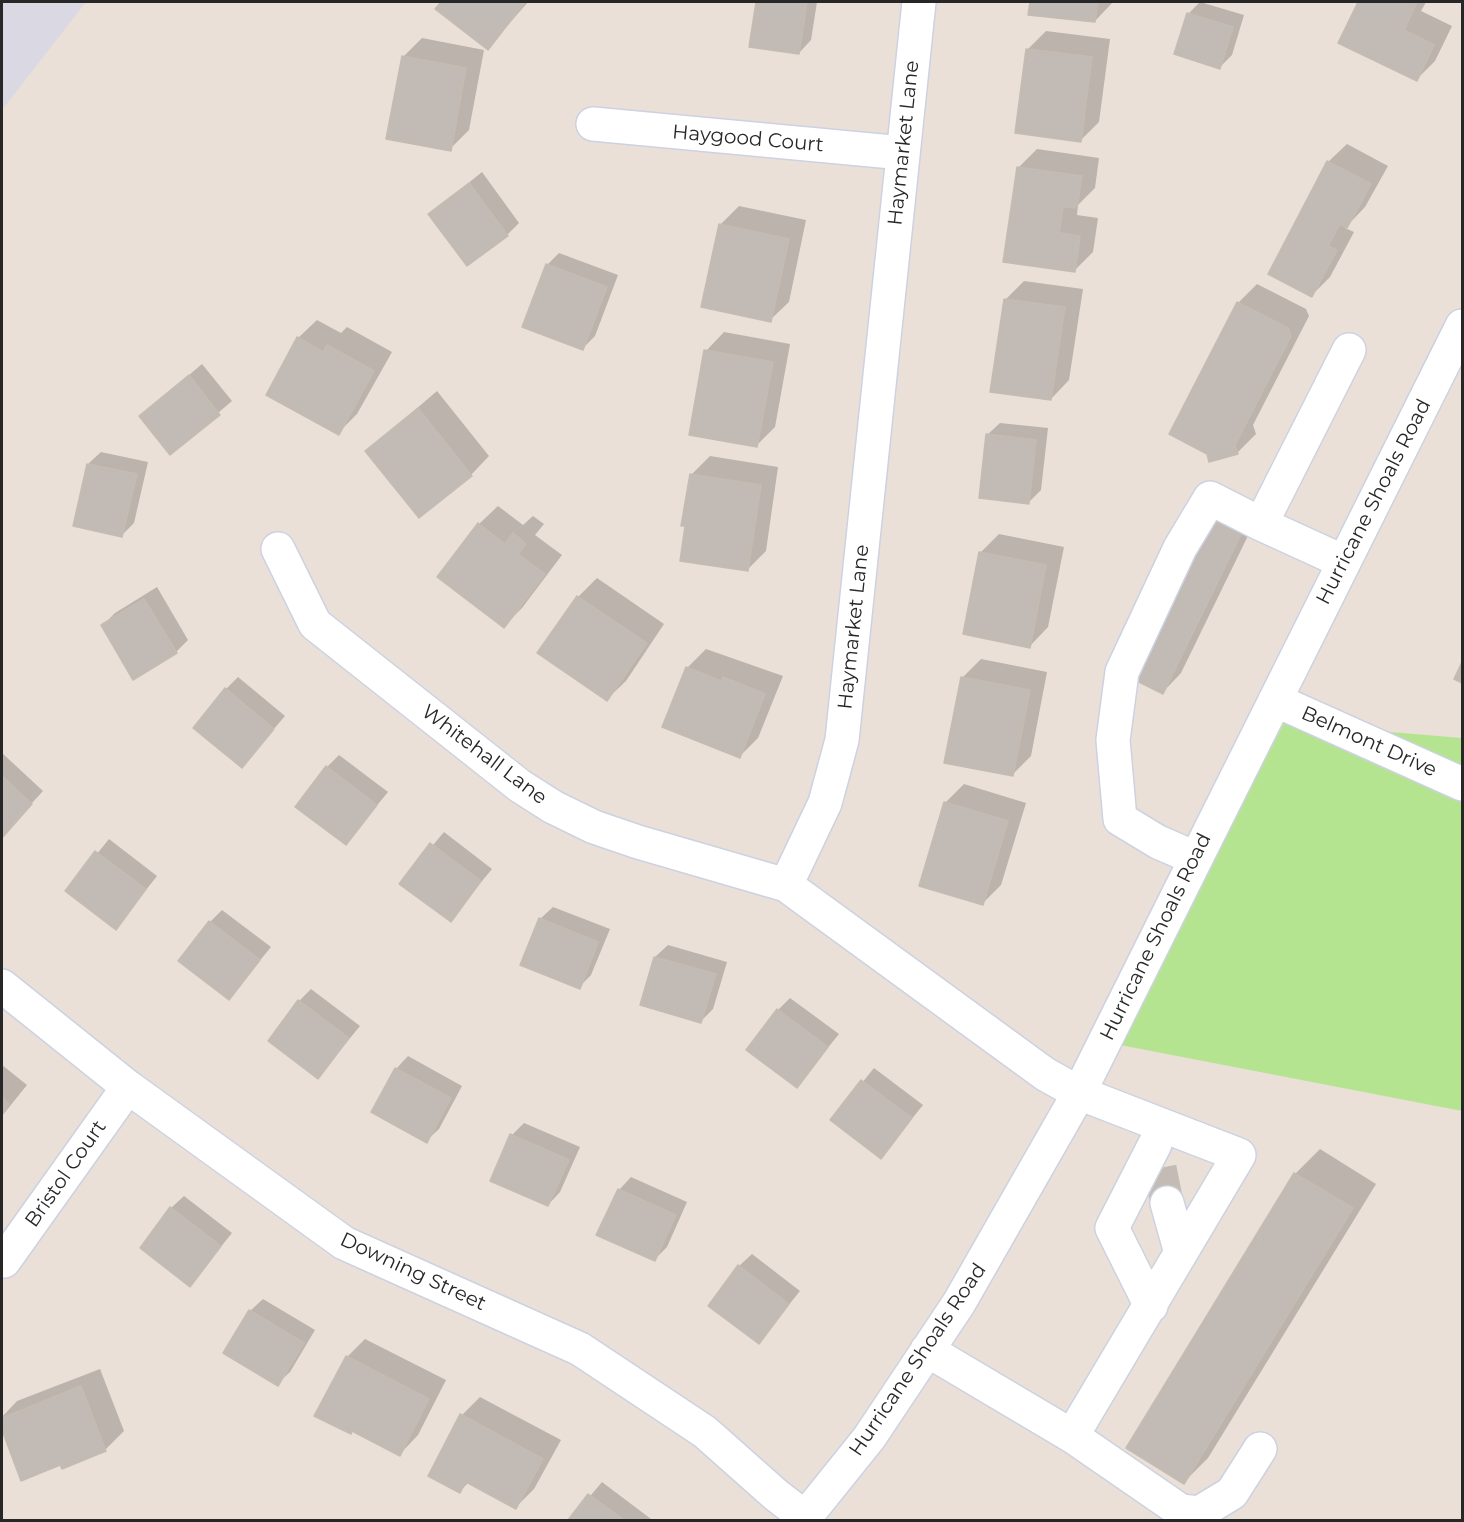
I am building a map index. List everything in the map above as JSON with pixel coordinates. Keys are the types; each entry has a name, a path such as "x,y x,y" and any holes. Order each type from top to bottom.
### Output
{"street":[{"name":"Haymarket Lane","path":"786,885 825,803 842,740 919,2"},
{"name":"Haygood Court","path":"593,124 903,153"},
{"name":"Hurricane Shoals Road","path":"805,1519 869,1438 965,1294 1079,1093 1462,326"},
{"path":"1261,524 1348,351"},
{"path":"1195,858 1158,842 1120,819 1113,740 1122,672 1180,548 1210,498 1344,562"},
{"name":"Whitehall Lane","path":"278,549 315,624 520,786 553,807 594,827 786,885"},
{"name":"Belmont Drive","path":"1275,700 1462,784"},
{"path":"786,885 1045,1074 1079,1093 1154,1144 1239,1155 1072,1436"},
{"name":"Downing Street","path":"2,986 128,1087 344,1243 580,1349 705,1432 805,1519"},
{"name":"Bristol Court","path":"4,1261 128,1087"},
{"path":"1150,1306 1112,1228 1154,1144"},
{"path":"1167,1203 1181,1254"},
{"path":"927,1350 1072,1436 1180,1511 1199,1513 1232,1493 1260,1449"}],"shaded area":[{"path":"2,2 86,2 2,110"}],"green space":[{"path":"1284,723 1462,738 1462,1111 1115,1044"}],"building":[{"path":"441,2 525,2 488,50 435,9"},
{"path":"756,2 807,2 799,54 749,47"},
{"path":"1030,2 1098,2 1095,22 1028,15"},
{"path":"1358,2 1417,2 1404,30 1434,45 1417,81 1338,43"},
{"path":"1187,13 1233,27 1220,69 1174,54"},
{"path":"1026,49 1092,57 1081,142 1015,133"},
{"path":"402,56 466,68 451,151 386,139"},
{"path":"1327,161 1371,184 1347,228 1340,224 1328,246 1337,250 1312,297 1268,274"},
{"path":"1017,167 1082,176 1077,208 1063,207 1059,233 1080,236 1075,272 1003,262"},
{"path":"469,183 508,236 467,266 428,214"},
{"path":"719,224 789,239 771,322 701,307"},
{"path":"546,264 607,287 583,350 522,327"},
{"path":"1004,299 1065,307 1051,400 990,392"},
{"path":"1237,302 1288,328 1291,336 1235,445 1238,454 1209,462 1207,454 1169,434"},
{"path":"297,337 323,352 327,345 374,371 339,435 266,395"},
{"path":"704,350 773,362 757,447 689,435"},
{"path":"189,375 220,415 170,455 139,416"},
{"path":"418,408 472,476 419,518 365,451"},
{"path":"986,434 1036,440 1029,504 979,498"},
{"path":"87,464 137,474 122,537 73,526"},
{"path":"690,474 761,485 748,571 680,561 685,526 681,526"},
{"path":"1214,511 1245,526 1163,694 1133,679"},
{"path":"478,523 505,544 513,533 526,544 518,554 545,574 504,628 437,577"},
{"path":"979,552 1046,565 1030,648 963,634"},
{"path":"577,596 647,643 607,701 537,653"},
{"path":"144,599 177,653 133,680 101,625"},
{"path":"1462,662 1462,683 1454,679"},
{"path":"686,667 721,681 723,677 765,694 740,758 662,727"},
{"path":"961,677 1030,690 1013,776 944,763"},
{"path":"225,688 274,729 242,768 193,728"},
{"path":"326,766 377,805 346,845 295,807"},
{"path":"2,776 32,804 2,838"},
{"path":"944,802 1008,821 983,905 919,886"},
{"path":"430,843 481,881 451,922 399,884"},
{"path":"95,851 146,889 116,930 65,891"},
{"path":"539,918 598,942 580,989 520,965"},
{"path":"209,921 260,960 229,1000 178,961"},
{"path":"654,957 716,974 701,1023 640,1005"},
{"path":"298,1000 349,1038 318,1079 268,1041"},
{"path":"777,1009 828,1047 797,1088 746,1050"},
{"path":"395,1068 451,1098 427,1143 371,1112"},
{"path":"861,1080 912,1118 881,1159 830,1120"},
{"path":"2,1097 9,1104 2,1114"},
{"path":"510,1134 569,1160 548,1206 490,1181"},
{"path":"1294,1173 1353,1208 1184,1484 1126,1448"},
{"path":"618,1189 676,1215 655,1261 596,1235"},
{"path":"170,1207 221,1246 190,1287 140,1248"},
{"path":"738,1265 789,1304 759,1344 708,1306"},
{"path":"249,1310 304,1343 278,1386 223,1353"},
{"path":"346,1356 429,1399 400,1456 352,1431 351,1434 314,1416"},
{"path":"81,1386 106,1451 62,1469 60,1465 21,1481 2,1430 2,1418"},
{"path":"460,1414 543,1459 516,1509 466,1482 460,1493 428,1476"},
{"path":"588,1494 624,1520 568,1520"}],"tunnel":[{"path":"1160,1168 1167,1203"}]}
